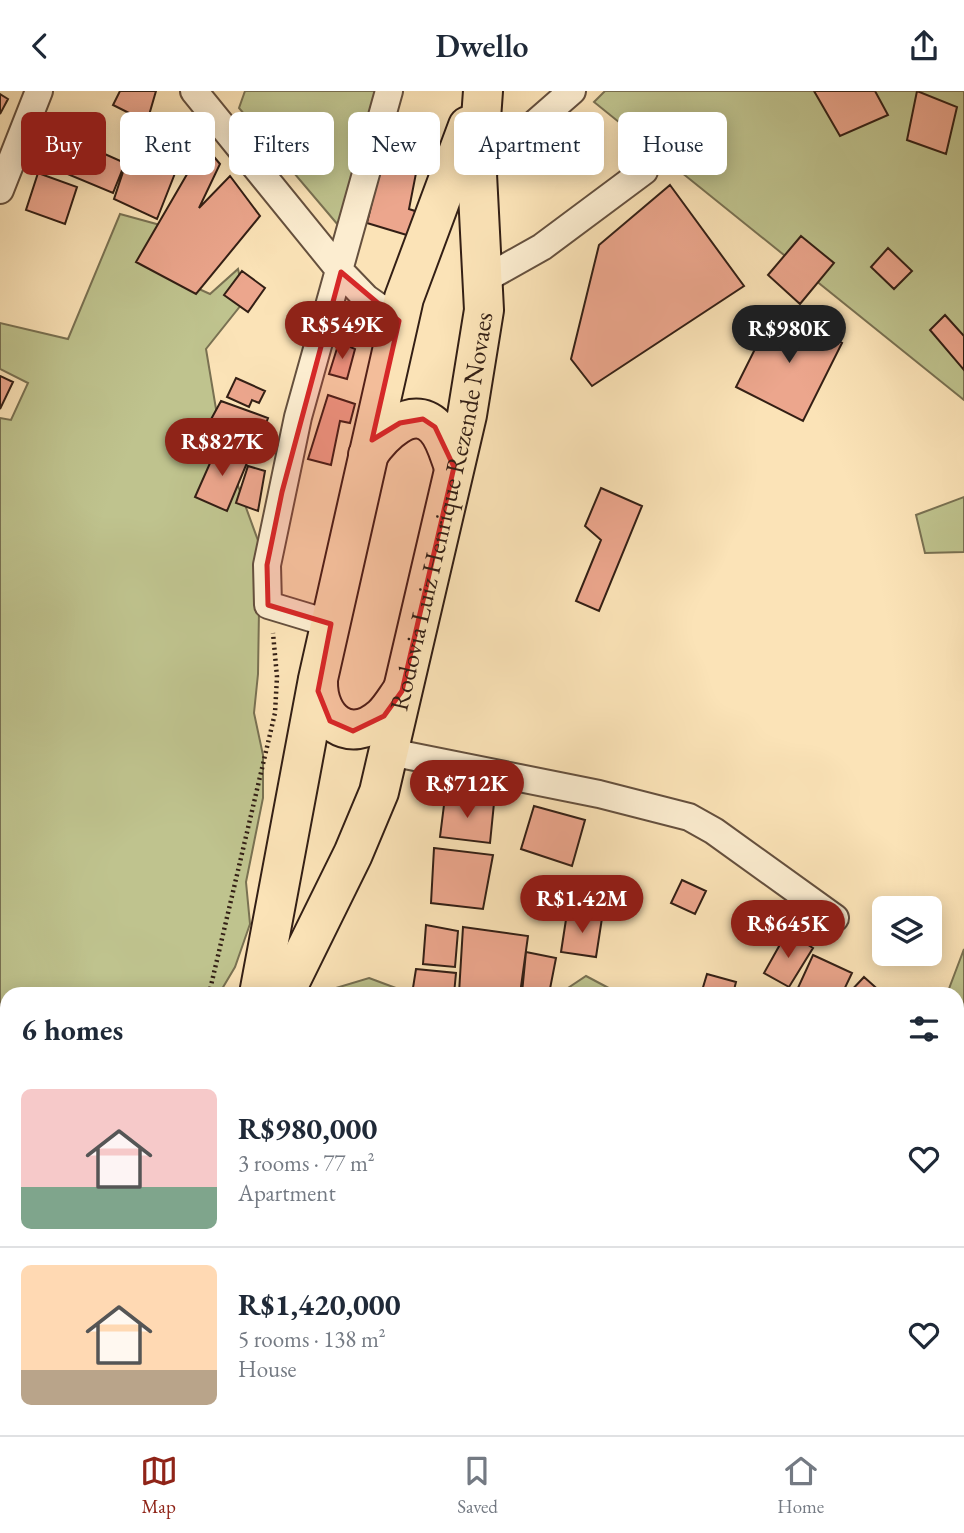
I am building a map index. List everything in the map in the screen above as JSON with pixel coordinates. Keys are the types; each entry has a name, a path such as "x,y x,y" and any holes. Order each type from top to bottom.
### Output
{"highway":[{"name":"Rodovia Luiz Henrique Rezende Novaes","path":"481,112 482,91"},
{"name":"Rodovia Luiz Henrique Rezende Novaes","path":"260,987 318,679 399,321 417,261 482,91"},
{"name":"Rodovia Luiz Henrique Rezende Novaes","path":"287,987 353,854 379,792 390,753 480,347 485,279 477,175"},
{"path":"368,455 390,429 410,420 423,419 435,426 454,467"},
{"path":"318,679 318,691 325,713 334,725 348,730 359,730 384,716 402,691"}],"street":[{"path":"0,190 39,91"},
{"path":"194,91 341,272 366,298 399,321"},
{"path":"331,624 268,605 267,565 295,430 341,272 389,91"},
{"path":"548,112 572,91"},
{"path":"485,279 542,247 639,175"},
{"path":"390,753 599,794 689,817 714,831 835,918"}],"path":[{"path":"211,987 275,713 275,642 268,605"}],"highlighted area":[{"path":"341,272 399,321 372,440 400,423 423,419 435,427 454,467 402,691 384,716 353,731 330,721 318,691 331,624 268,605 267,565 282,492"}],"green space":[{"path":"245,91 380,91 375,112 348,112 348,175 359,175 344,232 296,175 334,175 334,112 242,112 239,108"},
{"path":"605,91 964,91 964,400 685,175 727,175 727,112 618,112 618,121 594,102"},
{"path":"120,214 171,228 157,270 210,294 238,269 245,300 206,349 221,439 260,546 258,674 254,713 263,755 263,798 246,882 250,924 235,967 223,987 0,987 0,418 11,420 28,383 0,369 0,323 68,339"},
{"path":"964,497 964,552 925,553 916,515"},
{"path":"964,949 964,987 950,987"},
{"path":"586,976 607,987 570,987"},
{"path":"369,978 393,987 339,987"}],"building":[{"path":"120,91 156,91 150,112 127,112 113,105"},
{"path":"814,91 875,91 888,115 840,136"},
{"path":"917,91 957,107 946,154 907,140"},
{"path":"0,94 8,99 0,114"},
{"path":"106,155 120,161 120,175 113,193 70,175 106,175"},
{"path":"215,158 220,164 215,174"},
{"path":"37,175 77,187 65,224 26,210"},
{"path":"122,175 174,175 157,219 114,199"},
{"path":"187,175 215,175 199,208 230,176 260,216 196,294 136,262"},
{"path":"378,175 416,175 409,209 418,212 410,236 367,223"},
{"path":"670,185 744,286 592,386 571,359 599,245"},
{"path":"801,236 834,263 800,304 768,275"},
{"path":"888,248 912,271 894,289 871,267"},
{"path":"242,271 265,288 248,312 224,295"},
{"path":"775,309 842,343 803,421 736,387"},
{"path":"945,315 964,336 964,370 930,330"},
{"path":"339,342 355,349 347,379 329,374"},
{"path":"0,376 13,382 0,409"},
{"path":"236,378 265,391 259,403 252,400 249,407 227,397"},
{"path":"328,395 355,404 350,423 340,421 331,465 308,459"},
{"path":"221,401 268,418 259,442 209,423"},
{"path":"218,445 249,458 227,511 195,497"},
{"path":"248,466 265,471 258,511 236,503"},
{"path":"601,488 642,506 599,611 576,601 601,540 585,526"},
{"path":"445,797 494,803 490,843 440,837"},
{"path":"534,806 585,820 572,866 521,849"},
{"path":"434,848 493,855 483,909 431,903"},
{"path":"682,880 706,891 695,914 671,903"},
{"path":"567,913 602,918 596,957 561,952"},
{"path":"426,925 458,931 455,967 423,964"},
{"path":"463,927 528,936 521,987 459,987"},
{"path":"787,932 813,948 789,987 764,973"},
{"path":"526,952 556,958 550,987 523,987"},
{"path":"813,955 852,973 845,987 798,987"},
{"path":"416,969 456,973 455,987 413,987"},
{"path":"707,974 736,982 735,987 703,987"},
{"path":"864,977 875,987 855,987"}]}
